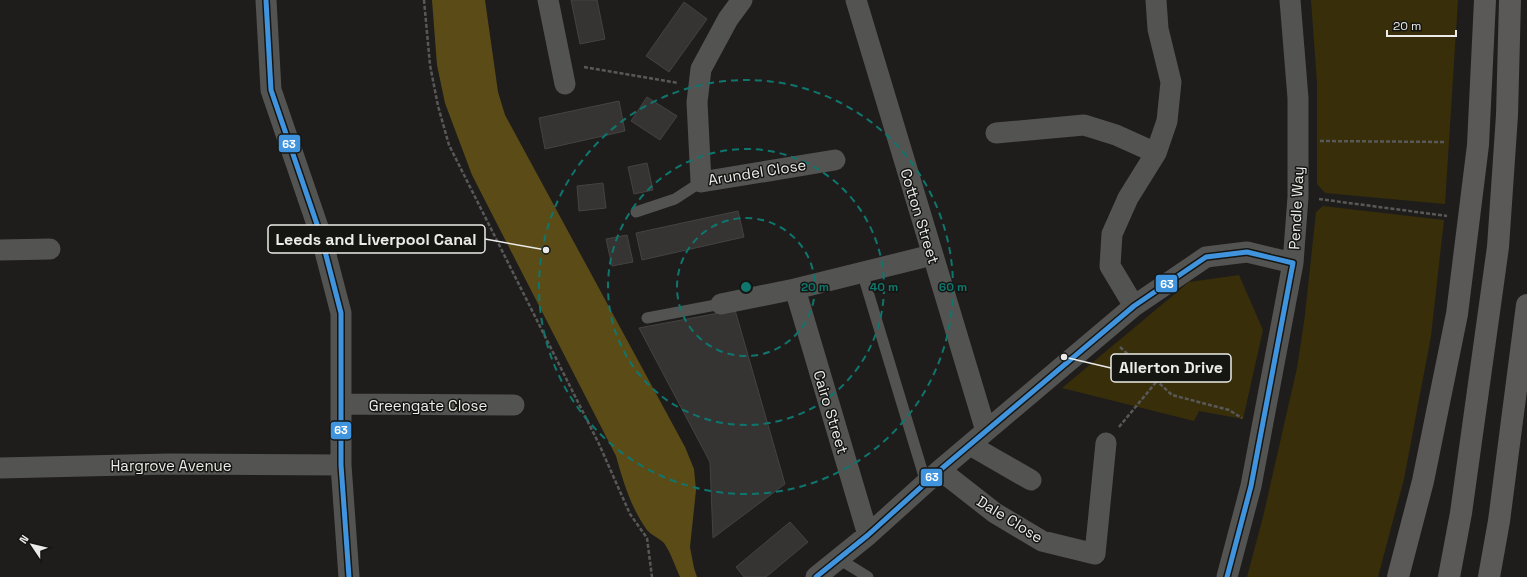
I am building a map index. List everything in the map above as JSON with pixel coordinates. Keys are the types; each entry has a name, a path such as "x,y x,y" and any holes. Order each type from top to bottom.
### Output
{"highway":[{"path":"1398,577 1423,481 1457,314 1478,146 1485,0"},
{"path":"1449,577 1461,513 1498,247 1507,115 1510,0"},
{"path":"1488,577 1499,521 1527,305"}],"street":[{"path":"266,0 271,90 321,236 341,312 342,465 349,577"},
{"path":"548,0 565,84"},
{"name":"Arundel Close","path":"742,0 728,19 701,69 697,102 701,182 836,160"},
{"name":"Cotton Street","path":"856,0 986,432"},
{"path":"1134,306 1110,266 1112,234 1128,198 1156,153 1167,121 1171,82 1158,28 1156,0"},
{"name":"Pendle Way","path":"1227,577 1251,486 1293,263 1298,196 1298,98 1290,0"},
{"path":"996,133 1084,125 1116,134 1156,153"},
{"path":"0,250 50,249"},
{"path":"816,577 868,535 933,476 1134,306 1206,257 1247,252 1293,263"},
{"path":"721,304 795,289 932,255"},
{"name":"Cairo Street","path":"795,289 868,535"},
{"name":"Greengate Close","path":"341,404 514,406"},
{"name":"Dale Close","path":"933,476 1042,541 1095,554 1106,443"},
{"path":"970,445 1031,480"},
{"name":"Hargrove Avenue","path":"0,468 169,464 342,465"}],"lane":[{"path":"636,212 675,199 701,182"},
{"path":"862,272 933,476"},
{"path":"648,318 721,304"},
{"path":"839,559 868,577"}],"path":[{"path":"424,0 430,65 438,106 449,145 596,437 630,514 647,538 652,577"},
{"path":"560,63 699,87"},
{"path":"1298,141 1445,142"},
{"path":"1327,200 1450,216"},
{"path":"1103,332 1172,395 1229,410 1261,432"},
{"path":"1106,443 1157,381"}],"shaded area":[{"path":"432,0 485,0 498,92 505,115 685,447 694,469 696,490 690,547 697,577 680,577 671,555 664,543 647,530 641,522 632,504 616,456 472,175 445,103 437,65"},
{"path":"1311,0 1458,0 1445,204 1325,193 1317,184 1317,83"},
{"path":"1323,206 1444,220 1431,336 1404,479 1378,577 1247,577 1263,517 1297,368 1305,315 1316,212"},
{"path":"1239,275 1263,330 1243,419 1199,411 1194,421 1062,388 1189,282"}],"building":[{"path":"571,0 597,0 605,39 580,44"},
{"path":"684,2 707,19 669,72 646,56"},
{"path":"647,97 677,116 660,140 631,121"},
{"path":"619,101 625,131 545,149 539,118"},
{"path":"647,163 653,190 634,194 628,167"},
{"path":"603,183 606,208 579,211 577,186"},
{"path":"738,211 744,237 642,260 636,233"},
{"path":"627,235 633,262 612,266 606,239"},
{"path":"735,310 785,484 713,538 710,462 639,328"},
{"path":"790,522 808,542 766,577 744,577 736,567"}],"transit line":[{"name":"63","path":"266,0 271,90 321,236 341,313 341,465 349,577"},
{"name":"63","path":"816,577 868,535 940,470 1134,306 1206,257 1247,252 1293,263 1251,486 1227,577"}],"place":[{"name":"Leeds and Liverpool Canal","path":"546,250"},
{"name":"Allerton Drive","path":"1064,357"}]}
